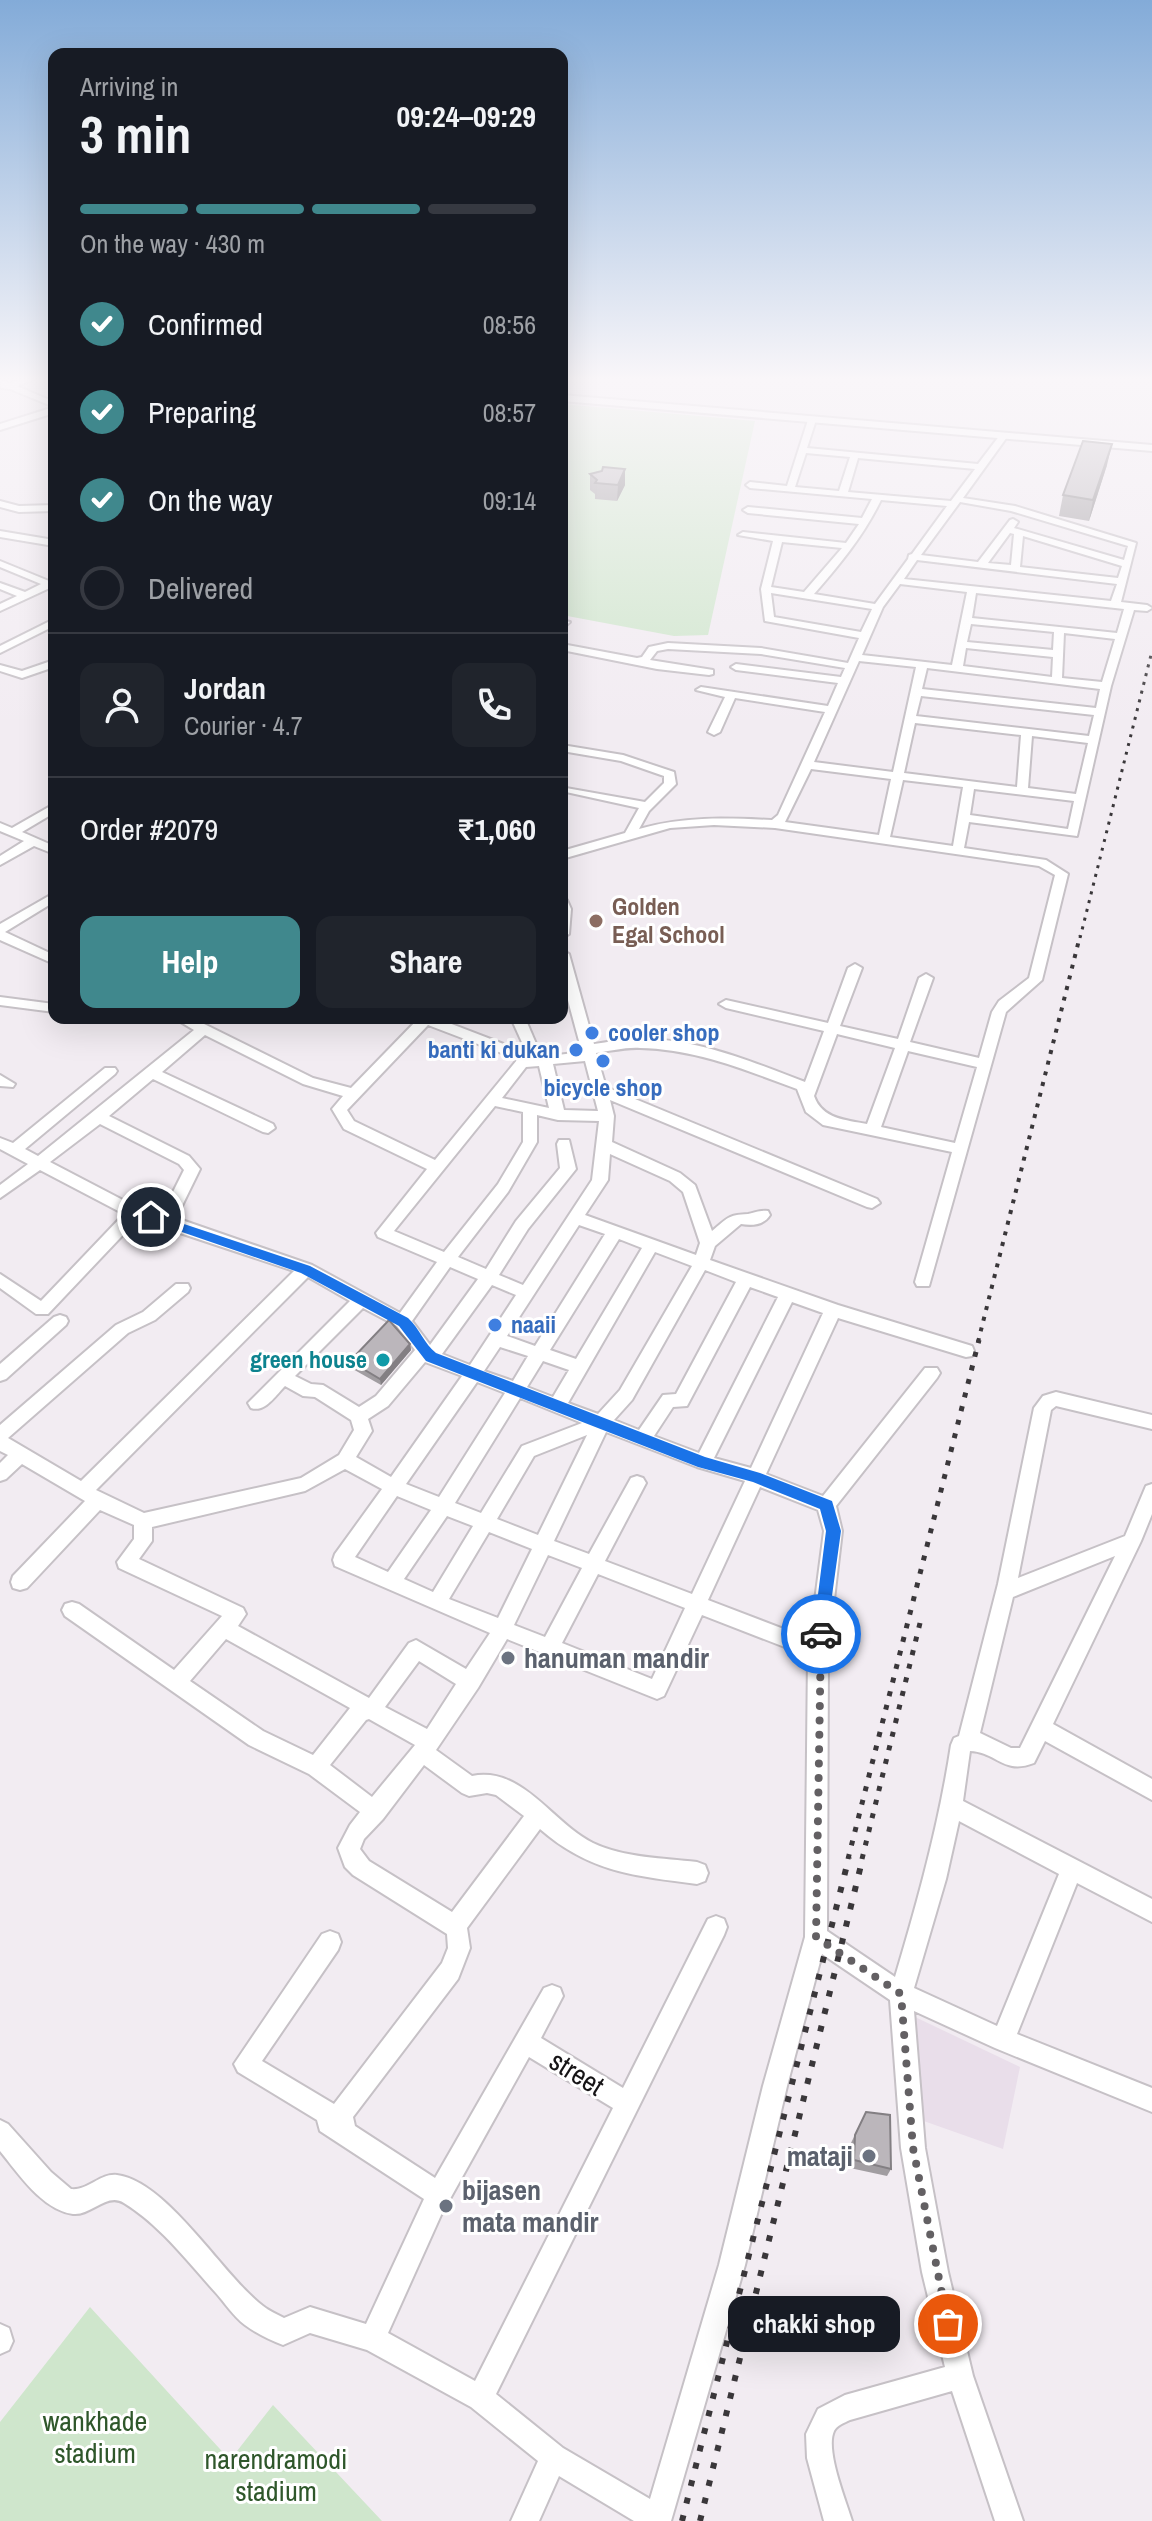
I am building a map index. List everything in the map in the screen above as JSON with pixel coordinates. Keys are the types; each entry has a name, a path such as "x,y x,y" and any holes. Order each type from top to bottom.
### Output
{"street":[{"path":"839,494 953,502 1021,511 1133,545 1115,605"},
{"path":"775,824 793,800 843,680 878,607 959,494"},
{"path":"807,595 850,546 878,497"},
{"path":"0,504 19,509 48,508"},
{"path":"748,510 867,521"},
{"path":"981,565 1013,530 1021,511"},
{"path":"1013,530 1126,564"},
{"path":"1013,530 1015,569"},
{"path":"0,534 48,542"},
{"path":"743,535 850,546"},
{"path":"778,538 766,589 769,619 864,636"},
{"path":"1061,574 1064,546"},
{"path":"912,557 1120,581"},
{"path":"0,564 48,582"},
{"path":"895,581 1147,608"},
{"path":"0,608 48,585"},
{"path":"0,586 26,596"},
{"path":"766,589 878,607"},
{"path":"957,669 972,589"},
{"path":"964,818 1073,833 1106,686 1130,606"},
{"path":"966,620 1120,636"},
{"path":"0,650 48,627"},
{"path":"1057,681 1059,630"},
{"path":"961,644 1057,654"},
{"path":"642,661 653,649 668,646 761,651 1106,686"},
{"path":"568,648 709,672"},
{"path":"676,684 683,651"},
{"path":"0,668 22,675 48,665"},
{"path":"884,839 922,665"},
{"path":"736,667 843,680"},
{"path":"701,690 832,710"},
{"path":"916,692 1100,712"},
{"path":"714,732 731,695"},
{"path":"910,719 1094,740"},
{"path":"1022,791 1027,732"},
{"path":"568,749 623,758 670,774 670,784 647,806 630,835"},
{"path":"808,765 1081,798"},
{"path":"958,850 969,784"},
{"path":"570,790 647,806"},
{"path":"6,829 48,811"},
{"path":"568,853 669,824 700,821 775,824 1042,863 1062,874 1035,980 1004,1004 999,1012 923,1282"},
{"path":"6,829 48,847"},
{"path":"0,861 33,841"},
{"path":"48,903 3,938 48,957"},
{"path":"855,968 808,1094 811,1109 828,1121 961,1149"},
{"path":"873,1129 926,978"},
{"path":"568,994 607,1116 600,1180 473,1374 342,1560 502,1630 657,1690 833,1310"},
{"path":"0,1014 6,1003 48,1007"},
{"path":"726,1004 985,1064"},
{"path":"194,1024 308,1081 354,1094"},
{"path":"420,1024 339,1109 349,1125 435,1167"},
{"path":"441,1024 509,1051"},
{"path":"521,1024 530,1046"},
{"path":"0,1193 99,1117 204,1029"},
{"path":"527,1293 384,1233 522,1063 638,1043 684,1047 795,1081 808,1094"},
{"path":"545,1060 558,1115"},
{"path":"110,1071 7,1146 135,1213 306,1269 403,1322 415,1333 427,1354 513,1391 826,1505"},
{"path":"153,1073 268,1128"},
{"path":"600,1090 872,1203"},
{"path":"491,1100 558,1115 607,1116"},
{"path":"403,1322 503,1188 530,1142 530,1111"},
{"path":"99,1117 184,1160 192,1169 167,1221"},
{"path":"359,1416 382,1401 427,1354 487,1278 522,1225 568,1169 564,1144"},
{"path":"604,1145 675,1177 690,1189 708,1243"},
{"path":"0,1280 42,1310 135,1213"},
{"path":"437,2187 328,2123 337,2119 450,1971 459,1955 462,1941 455,1926 361,1868 353,1860 349,1848 357,1832 426,1747 502,1630 540,1545 602,1422 626,1395 701,1263 708,1243 738,1218 752,1220 762,1215"},
{"path":"576,1218 833,1310 966,1351"},
{"path":"391,1583 443,1507 615,1232"},
{"path":"557,1406 651,1245"},
{"path":"20,1582 91,1495 306,1269"},
{"path":"643,1438 669,1400 681,1401 746,1279"},
{"path":"0,1435 122,1329 149,1316 182,1288"},
{"path":"703,1462 788,1294"},
{"path":"257,1403 362,1299"},
{"path":"0,1374 60,1321"},
{"path":"496,1339 580,1367"},
{"path":"826,1505 931,1373"},
{"path":"0,1442 143,1521 305,1484 345,1460 363,1431 359,1416 317,1390 309,1391 283,1377"},
{"path":"968,1741 1005,1592 1040,1420 1049,1401 1067,1400 1152,1422"},
{"path":"437,1603 528,1451 602,1422"},
{"path":"0,1474 21,1454"},
{"path":"345,1460 393,1487 818,1651"},
{"path":"549,1648 637,1483"},
{"path":"1009,2521 960,2376 935,2272 913,2148 901,1994 935,1879 952,1806 961,1745 979,1741 1010,1758 1019,1760 1027,1756 1132,1541 1152,1491"},
{"path":"0,2132 56,2193 70,2202 83,2201 102,2189 116,2186 130,2192 156,2213 253,2315 270,2327 283,2332 310,2320 373,2339 480,2398 554,2457 658,2520 732,2265 775,2086 816,1937 818,1651 833,1531 826,1505"},
{"path":"143,1521 143,1541 126,1562 236,1614 175,1683"},
{"path":"1005,1592 1132,1541"},
{"path":"72,1610 256,1738 316,1767 376,1812"},
{"path":"224,1628 372,1709 426,1747 469,1786 487,1783 505,1788 571,1843 623,1864 697,1873"},
{"path":"316,1767 359,1713 372,1709 416,1649 471,1682"},
{"path":"1041,1728 1152,1790"},
{"path":"952,1806 1152,1911"},
{"path":"455,1926 537,1816"},
{"path":"1003,2040 1072,1868"},
{"path":"480,2398 716,1927"},
{"path":"816,1937 901,1994 1003,2040 1152,2100"},
{"path":"330,1942 246,2064 337,2119"},
{"path":"373,2339 437,2187 552,1996"},
{"name":"street","path":"526,2042 628,2104"},
{"path":"838,2521 820,2458 819,2434 827,2418 845,2408 960,2376"},
{"path":"525,2521 554,2457"}],"shaded area":[{"path":"913,2016 1020,2067 1003,2149 918,2119"}],"green space":[{"path":"568,494 739,494 708,635 674,636 568,616"},
{"name":"wankhade stadium","path":"90,2307 230,2460 273,2405 382,2521 0,2521 0,2422"}],"building":[{"path":"1064,494 1095,494 1093,500"},
{"name":"green house","path":"389,1320 410,1344 380,1379 350,1361"},
{"name":"mataji","path":"866,2112 890,2115 891,2169 854,2160 855,2135"}],"railway":[{"path":"1080,938 1152,651"},
{"path":"978,1342 1080,936"},
{"path":"848,1859 979,1340"},
{"path":"862,1859 921,1619"},
{"path":"682,2521 849,1857"},
{"path":"700,2521 863,1857"}],"way so far":[{"path":"821,1634 818,1651 816,1937 901,1994 913,2148 935,2272 948,2324"}],"place":[{"name":"Golden Egal School","path":"596,921"},
{"name":"cooler shop","path":"592,1033"},
{"name":"banti ki dukan","path":"576,1050"},
{"name":"bicycle shop","path":"603,1061"},
{"name":"naaii","path":"495,1325"},
{"name":"green house","path":"383,1360"},
{"name":"hanuman mandir","path":"508,1658"},
{"name":"mataji","path":"869,2156"},
{"name":"bijasen mata mandir","path":"446,2206"},
{"name":"chakki shop","path":"948,2324"}],"route":[{"path":"151,1217 306,1269 403,1322 415,1333 424,1351 431,1357 513,1391 826,1505 833,1531 821,1634"}],"park label":[{"name":"narendramodi stadium","path":"276,2475"}]}
